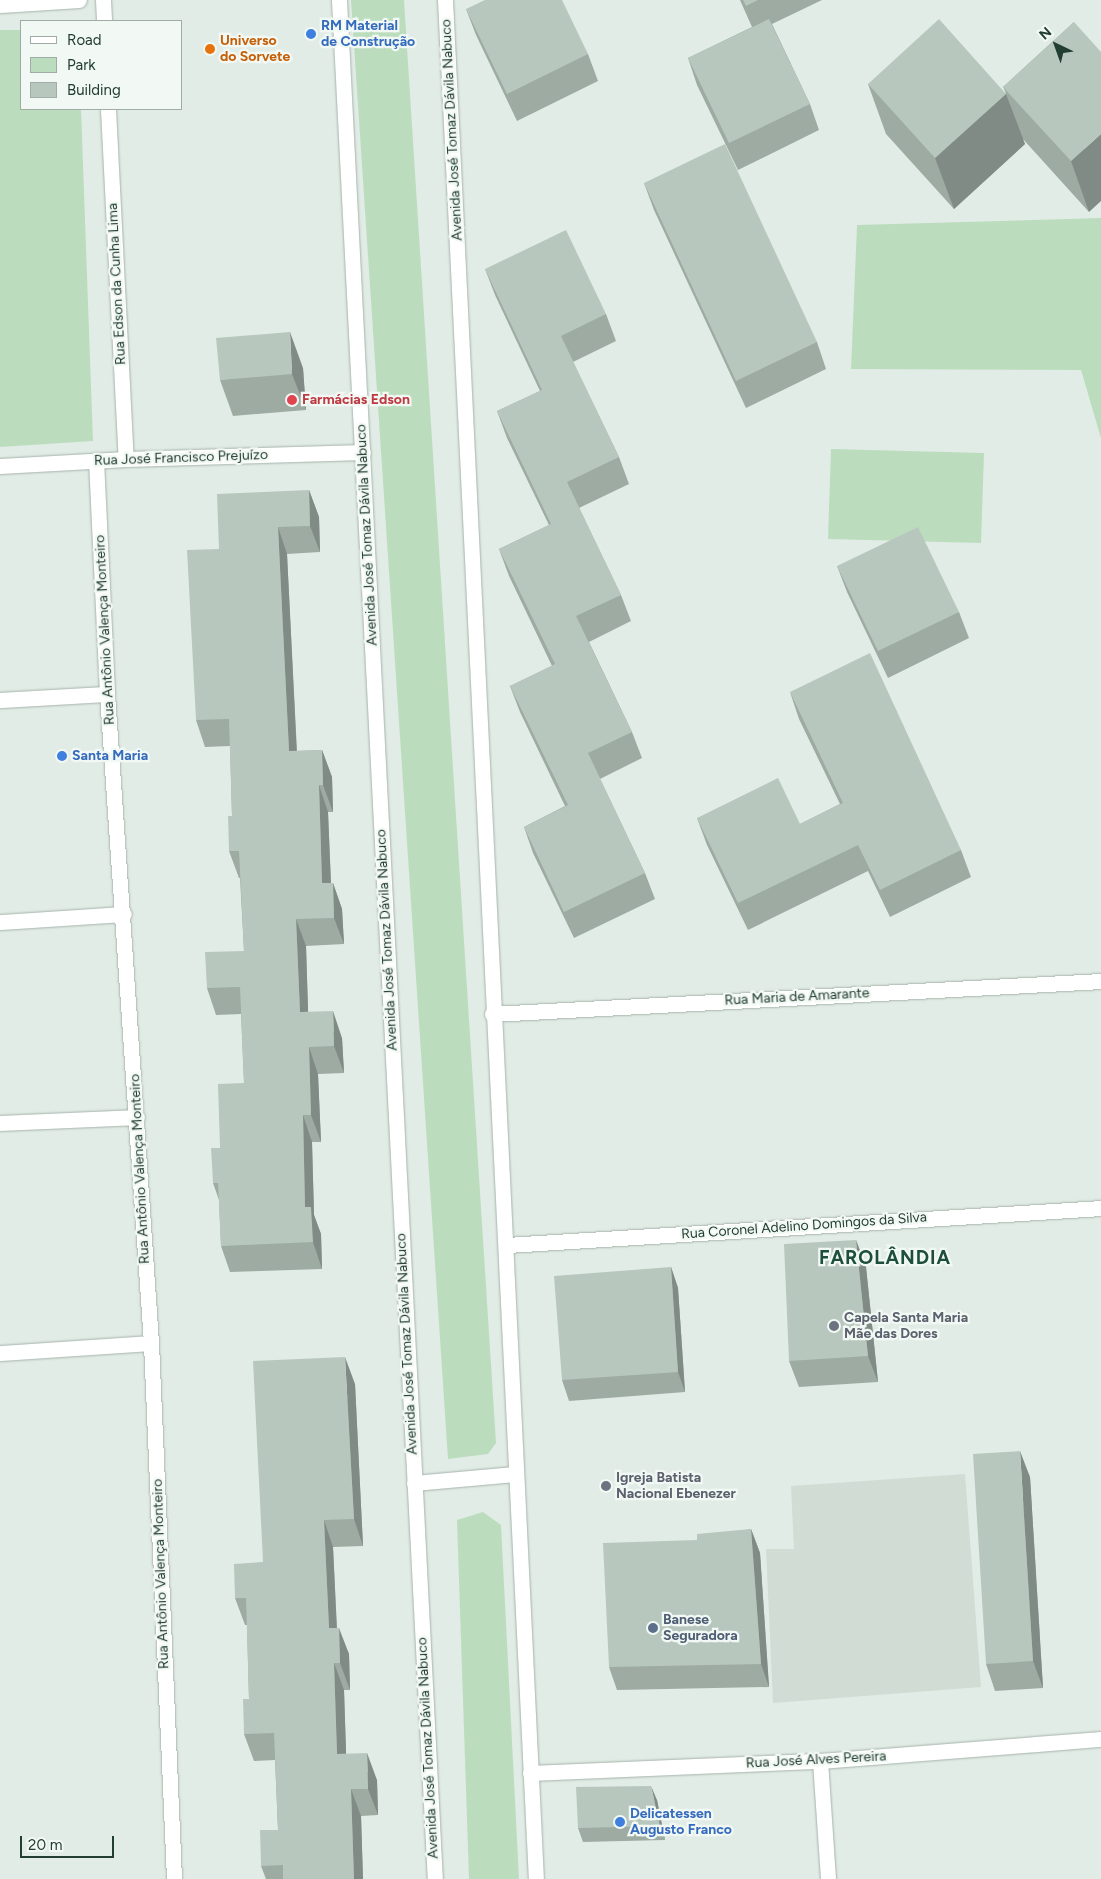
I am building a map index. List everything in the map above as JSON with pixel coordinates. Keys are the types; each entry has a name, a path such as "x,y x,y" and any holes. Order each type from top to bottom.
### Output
{"street":[{"path":"0,5 79,0"},
{"path":"103,0 104,20"},
{"name":"Avenida José Tomaz Dávila Nabuco","path":"339,0 414,1483 436,1879"},
{"name":"Avenida José Tomaz Dávila Nabuco","path":"445,0 455,155 492,1014 507,1245 514,1474 536,1879"},
{"name":"Rua Edson da Cunha Lima","path":"108,110 126,458"},
{"name":"Rua José Francisco Prejuízo","path":"0,466 126,458 363,452"},
{"name":"Rua Antônio Valença Monteiro","path":"96,460 107,694 138,1117 174,1879"},
{"path":"0,700 107,694"},
{"path":"0,922 124,914"},
{"name":"Rua Maria de Amarante","path":"492,1014 1101,981"},
{"path":"0,1124 138,1117"},
{"name":"Rua Coronel Adelino Domingos da Silva","path":"507,1245 1101,1208"},
{"path":"0,1353 150,1343"},
{"path":"414,1483 514,1474"},
{"name":"Rua José Alves Pereira","path":"530,1773 820,1761 1101,1739"},
{"path":"820,1761 828,1879"}],"shaded area":[{"path":"965,1474 981,1687 773,1703 766,1549 794,1549 791,1486"}],"green space":[{"path":"351,0 404,0 496,1443 488,1454 448,1459"},
{"path":"0,30 20,30 20,110 81,110 93,441 0,447"},
{"path":"1101,218 1101,438 1081,370 851,369 857,225"},
{"path":"831,449 984,453 981,543 828,539"},
{"path":"483,1512 501,1525 519,1879 469,1879 457,1520"}],"building":[{"path":"485,0 562,0 588,54 507,94 466,9"},
{"path":"743,0 758,0 746,6"},
{"path":"769,19 810,104 729,143 688,58"},
{"path":"939,19 1006,94 935,158 868,84"},
{"path":"1074,22 1101,52 1101,134 1071,161 1003,87"},
{"path":"725,144 817,342 736,381 644,183"},
{"path":"566,230 606,314 561,336 619,457 567,482 621,595 576,616 632,732 588,753 645,873 564,912 524,827 568,805 510,686 555,664 499,549 551,524 497,411 542,390 485,269"},
{"path":"290,332 292,374 220,380 216,338"},
{"path":"309,490 310,526 278,527 289,751 322,750 323,785 319,785 322,883 333,883 334,918 296,919 300,1012 333,1011 334,1046 309,1047 311,1115 303,1115 305,1207 311,1207 313,1242 221,1246 218,1183 213,1183 211,1148 220,1148 218,1084 244,1083 240,987 207,988 205,952 244,951 239,851 229,851 228,816 232,816 229,719 196,720 187,550 219,549 217,494"},
{"path":"918,527 959,612 878,651 837,566"},
{"path":"870,653 961,850 880,890 858,845 738,903 697,818 778,778 800,824 843,803 790,692"},
{"name":"Capela Santa Maria Mãe das Dores","path":"856,1240 868,1356 789,1361 784,1244"},
{"path":"671,1267 678,1372 562,1380 554,1276"},
{"path":"345,1357 354,1519 324,1520 329,1628 339,1628 340,1663 334,1663 337,1754 367,1753 368,1789 351,1789 354,1879 283,1879 283,1865 261,1866 260,1830 278,1830 274,1733 244,1734 243,1699 249,1699 246,1598 235,1598 234,1564 263,1562 253,1361"},
{"path":"1020,1451 1033,1661 986,1664 973,1454"},
{"path":"751,1529 761,1664 609,1667 603,1543 697,1540 697,1534"},
{"path":"651,1786 660,1826 578,1828 576,1787"}],"place":[{"name":"RM Material de Construção","path":"311,34"},
{"name":"Universo do Sorvete","path":"210,49"},
{"name":"Farmácias Edson","path":"292,400"},
{"name":"Santa Maria","path":"62,756"},
{"name":"Capela Santa Maria Mãe das Dores","path":"834,1326"},
{"name":"Igreja Batista Nacional Ebenezer","path":"606,1486"},
{"name":"Banese Seguradora","path":"653,1628"},
{"name":"Delicatessen Augusto Franco","path":"620,1822"}],"district":[{"name":"FAROLÂNDIA","path":"885,1258"}]}
